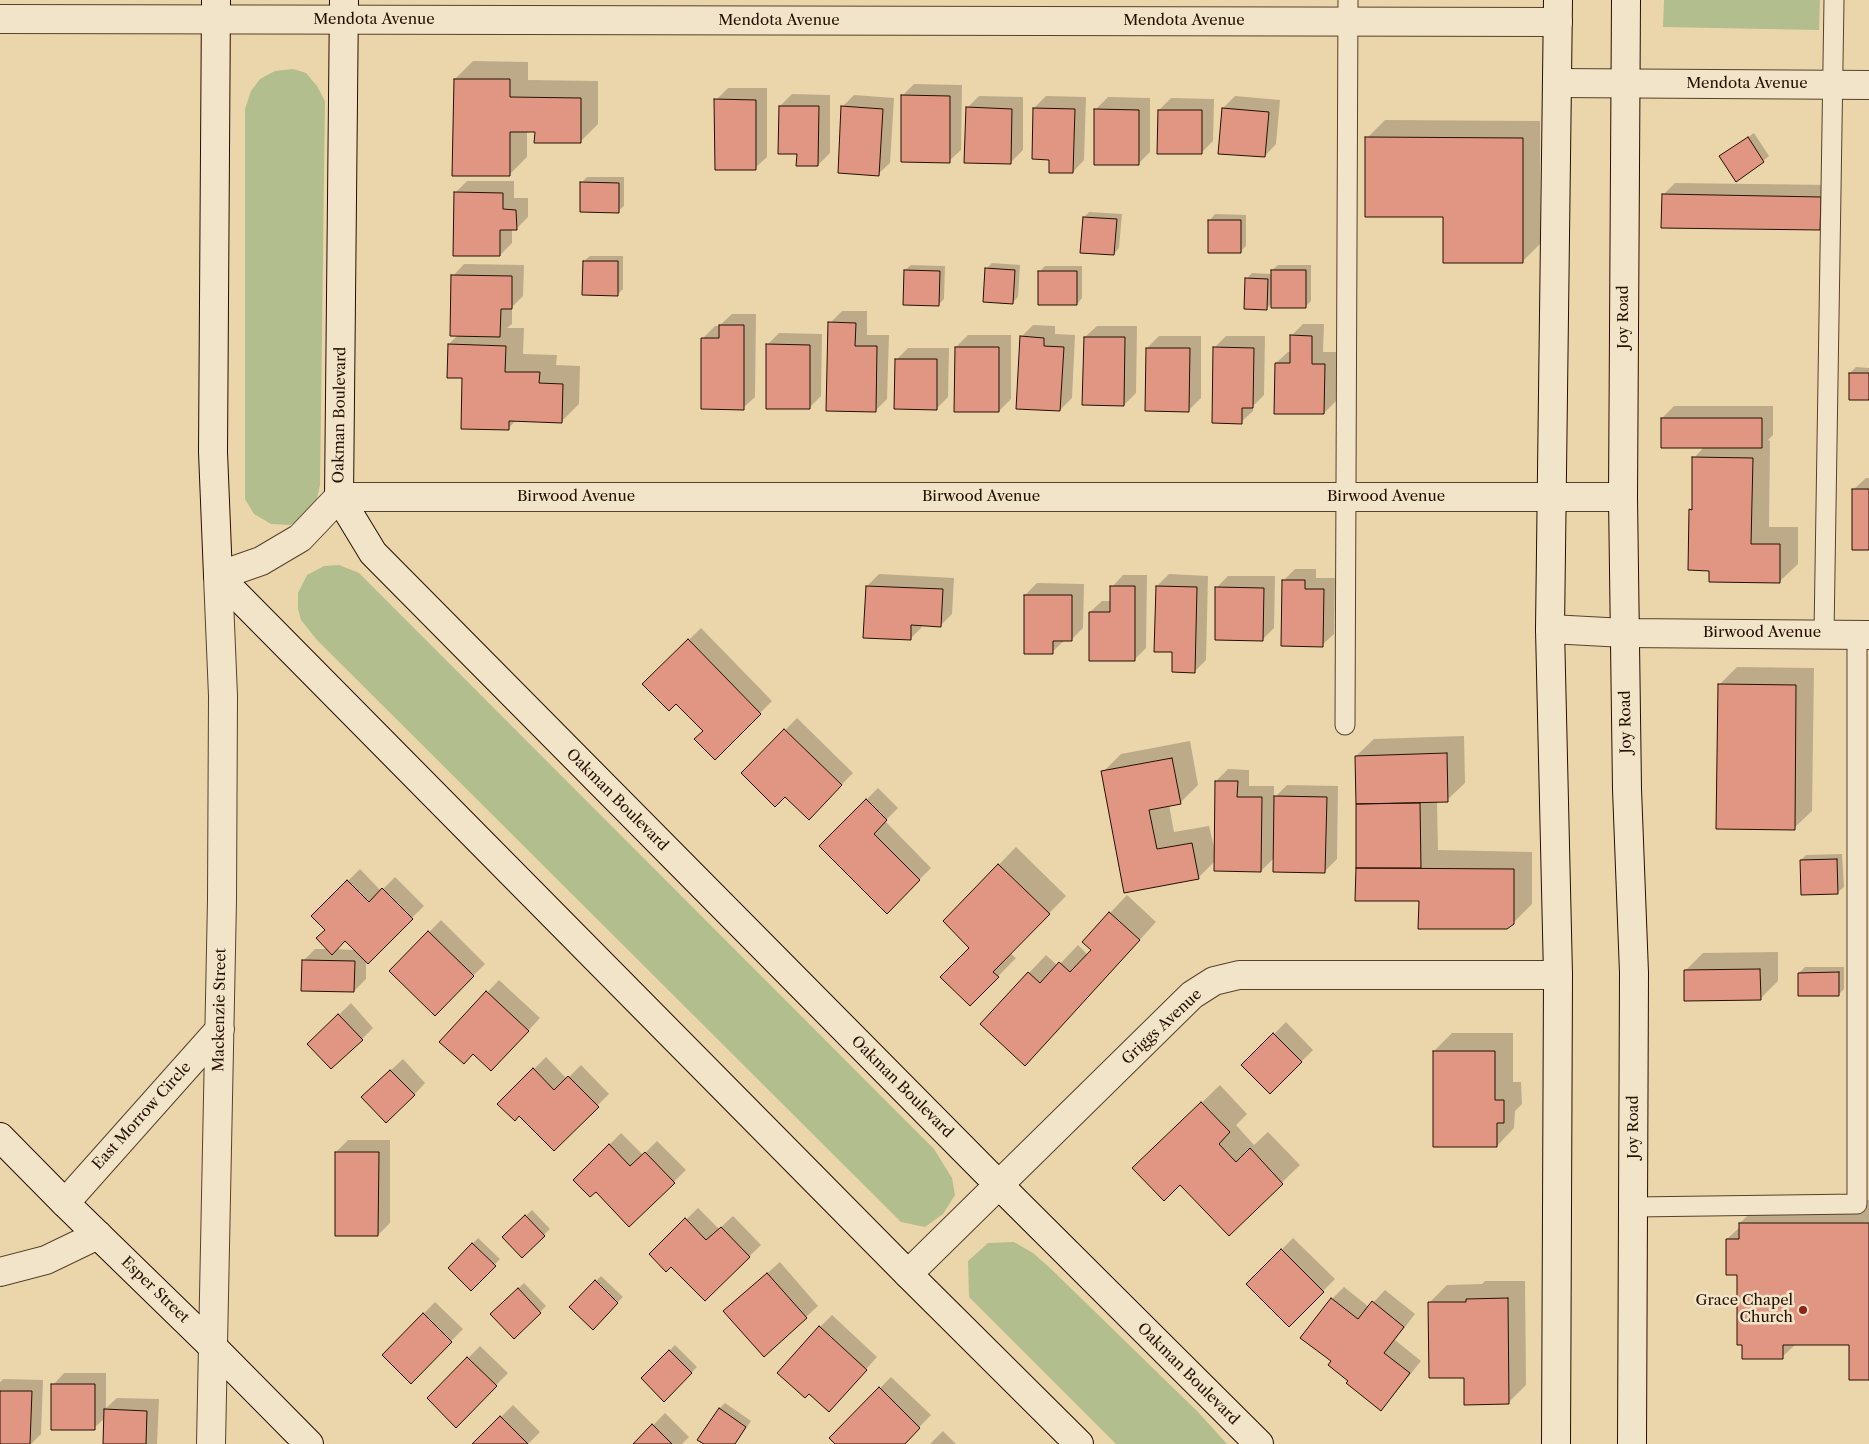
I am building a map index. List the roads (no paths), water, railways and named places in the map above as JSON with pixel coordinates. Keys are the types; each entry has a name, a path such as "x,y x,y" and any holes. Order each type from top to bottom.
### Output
{"street":[{"name":"Joy Road","path":"1626,0 1622,497 1627,789 1634,973 1632,1444"},
{"name":"Mendota Avenue","path":"0,19 216,10 1558,11"},
{"path":"216,10 213,452 218,576 908,1274 1079,1444"},
{"name":"Oakman Boulevard","path":"344,10 339,497 373,553 999,1185 1260,1444"},
{"path":"1556,1444 1558,975 1550,629 1558,11"},
{"name":"Mendota Avenue","path":"1558,83 1869,85"},
{"path":"218,576 261,562 300,538 339,497"},
{"name":"Birwood Avenue","path":"339,497 1622,497"},
{"name":"Mackenzie Street","path":"211,1444 222,900 223,696 218,576"},
{"name":"Birwood Avenue","path":"1550,629 1625,633 1863,634"},
{"name":"Griggs Avenue","path":"908,1274 1192,995 1214,981 1239,975 1558,975"},
{"name":"East Morrow Circle","path":"65,1203 220,1029"},
{"name":"Esper Street","path":"0,1137 309,1444"},
{"path":"0,1272 46,1260 98,1234"}],"lane":[{"path":"1824,634 1834,0"},
{"path":"1345,725 1348,11"},
{"path":"1634,1207 1856,1204 1863,634"}],"place":[{"name":"Grace Chapel Church","path":"1803,1310"}]}
